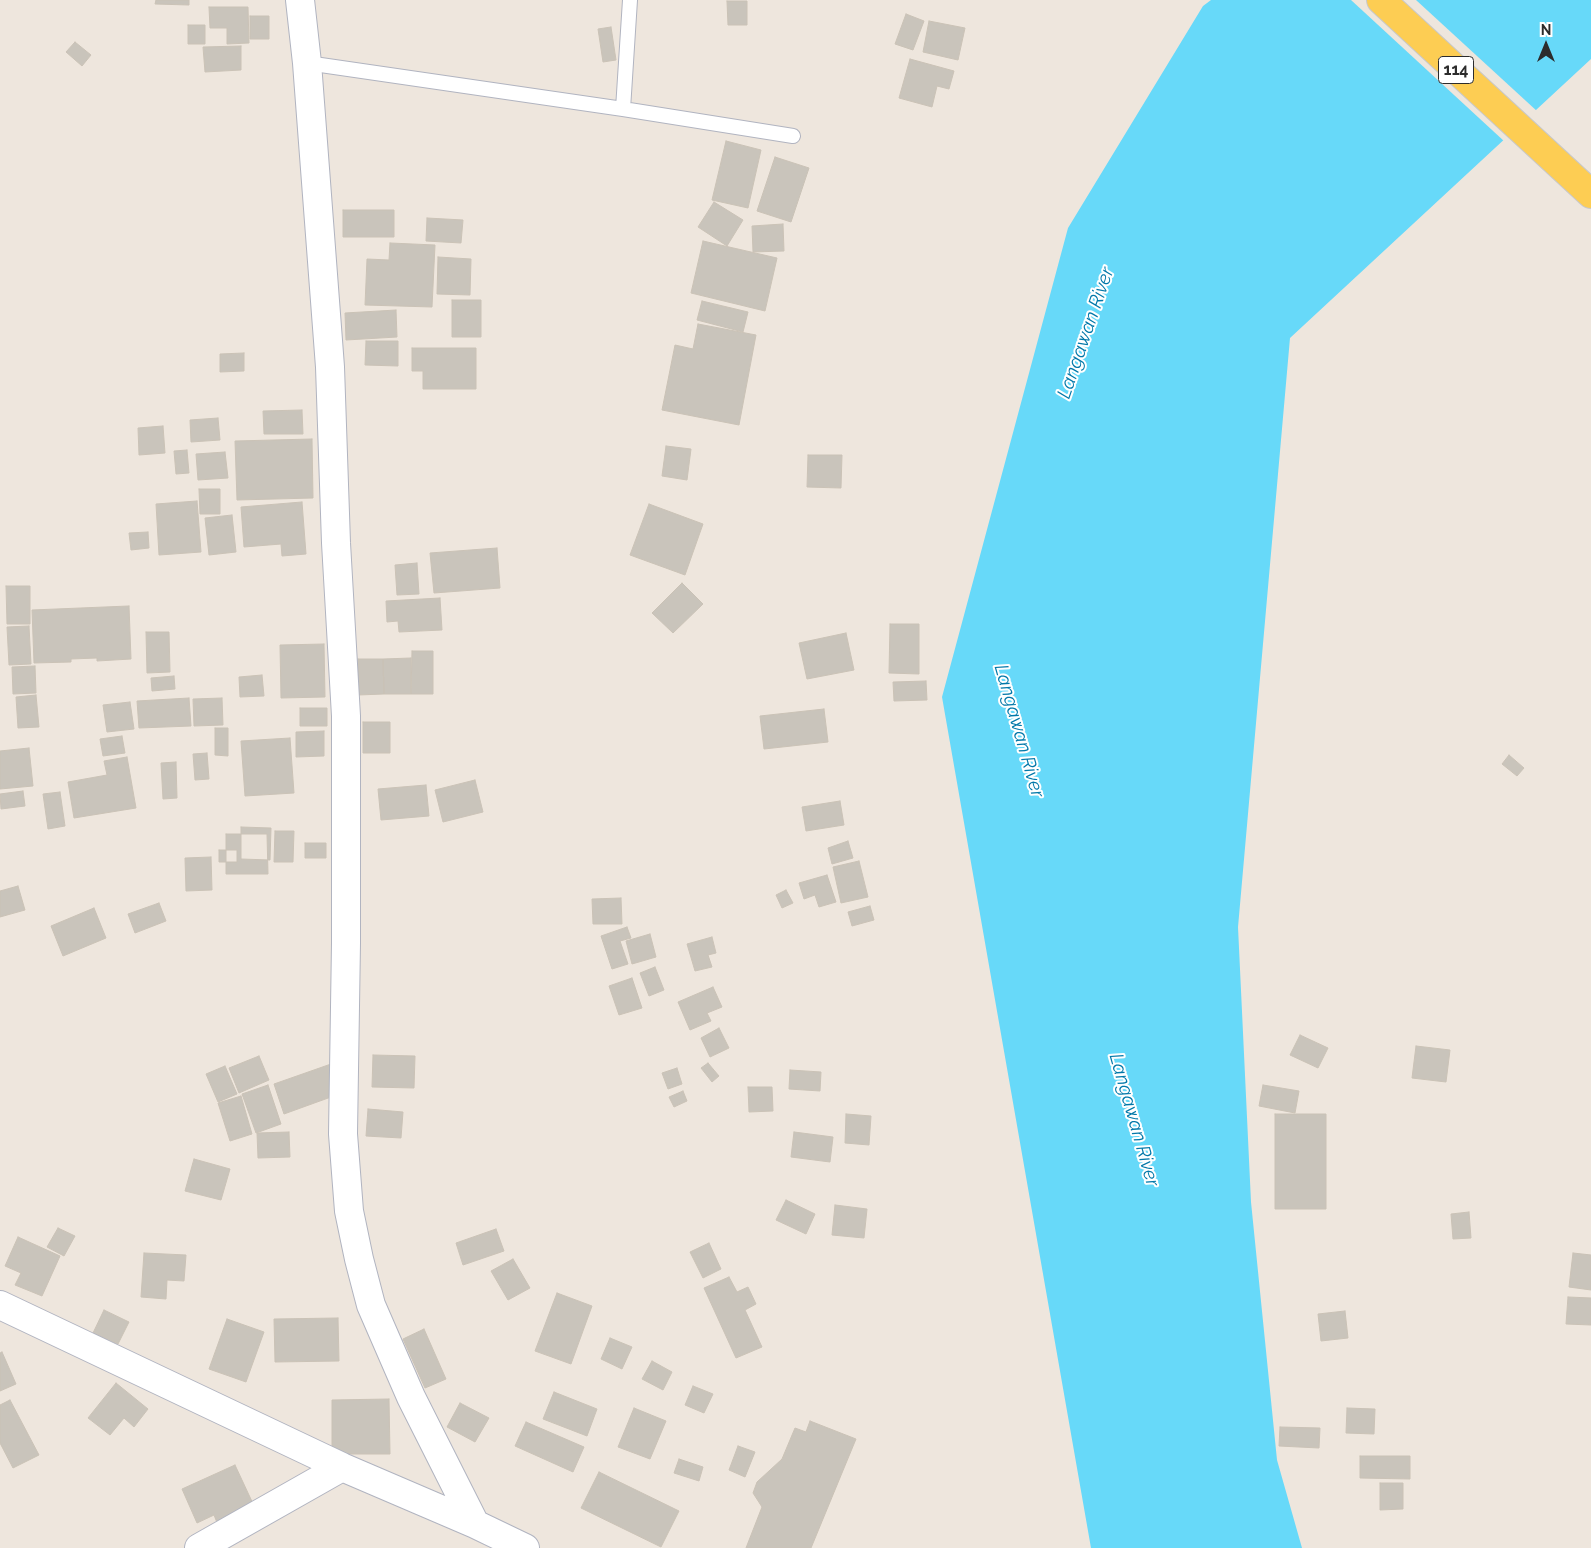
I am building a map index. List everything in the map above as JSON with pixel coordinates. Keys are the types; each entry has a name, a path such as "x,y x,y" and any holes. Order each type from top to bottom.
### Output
{"main road":[{"name":"114","path":"1381,0 1591,194"}],"street":[{"path":"300,0 307,63 330,366 336,542 346,716 346,943 343,1134 350,1211 359,1259 371,1306 411,1397 475,1524"},
{"path":"0,1305 342,1467 475,1524 525,1548"},
{"path":"199,1548 342,1467"}],"lane":[{"path":"623,109 630,0"},
{"path":"307,63 794,136"}],"water":[{"name":"Langawan River","path":"1211,0 1591,0 1591,59 1290,338 1238,927 1251,1202 1277,1460 1302,1548 1091,1548 942,697 1068,228 1203,6"}],"pier":[{"path":"1351,0 1416,0 1538,112 1505,142"}],"building":[{"path":"156,0 189,0 189,5 155,4"},
{"path":"727,1 747,1 747,25 728,25"},
{"path":"209,7 248,7 249,43 227,44 227,28 210,28"},
{"path":"906,14 924,21 913,50 895,44"},
{"path":"250,16 269,16 269,39 250,39"},
{"path":"929,21 965,28 958,60 923,52"},
{"path":"188,25 205,25 205,44 188,44"},
{"path":"611,27 616,60 603,62 598,29"},
{"path":"75,42 91,55 82,66 66,52"},
{"path":"241,46 241,70 205,72 203,47"},
{"path":"910,59 954,71 949,89 937,86 932,107 899,98"},
{"path":"726,141 761,150 748,208 712,200"},
{"path":"775,157 809,168 791,222 757,211"},
{"path":"714,202 743,220 727,246 698,227"},
{"path":"343,210 394,210 394,237 343,237"},
{"path":"427,218 463,220 461,243 426,241"},
{"path":"783,224 784,251 753,252 752,226"},
{"path":"703,241 777,258 765,311 691,293"},
{"path":"390,243 435,245 432,307 365,305 367,259 389,260"},
{"path":"438,257 471,259 470,295 437,294"},
{"path":"452,300 481,300 481,337 452,337"},
{"path":"702,301 748,312 743,332 697,320"},
{"path":"396,310 397,337 346,340 345,313"},
{"path":"698,324 756,335 739,425 662,410 675,345 693,349"},
{"path":"366,341 398,341 398,366 365,365"},
{"path":"412,348 476,348 476,389 423,389 423,371 412,371"},
{"path":"244,353 244,371 220,372 220,354"},
{"path":"302,410 303,434 264,434 263,411"},
{"path":"218,418 220,440 191,442 190,420"},
{"path":"163,426 165,453 139,455 138,428"},
{"path":"312,439 313,498 237,500 235,441"},
{"path":"666,446 691,449 687,480 662,476"},
{"path":"187,450 189,473 176,474 174,451"},
{"path":"225,452 228,478 198,480 196,454"},
{"path":"808,455 842,455 841,488 807,487"},
{"path":"199,489 220,489 220,514 200,514"},
{"path":"197,501 201,552 159,555 156,504"},
{"path":"302,502 306,554 282,556 281,544 244,547 241,507"},
{"path":"649,504 703,524 685,575 630,555"},
{"path":"232,515 236,552 209,555 205,518"},
{"path":"148,532 149,548 131,550 129,533"},
{"path":"497,548 500,588 434,593 430,553"},
{"path":"417,563 419,594 397,595 395,565"},
{"path":"682,583 703,604 673,633 652,613"},
{"path":"6,586 30,586 30,624 7,624"},
{"path":"440,598 442,630 399,632 398,621 387,622 386,601"},
{"path":"129,606 131,659 97,661 97,658 71,659 71,662 34,663 32,610"},
{"path":"890,624 919,624 919,674 889,673"},
{"path":"29,626 31,664 9,665 7,627"},
{"path":"146,632 169,632 170,672 147,673"},
{"path":"846,633 854,670 807,679 799,643"},
{"path":"324,644 325,697 281,698 280,645"},
{"path":"412,651 433,651 433,694 411,694"},
{"path":"411,658 411,694 384,694 383,659"},
{"path":"358,659 383,659 384,694 358,695"},
{"path":"35,666 36,693 13,694 12,667"},
{"path":"262,675 264,696 240,697 239,677"},
{"path":"174,676 175,689 152,691 151,678"},
{"path":"926,681 927,700 894,701 893,682"},
{"path":"36,695 39,727 18,728 16,697"},
{"path":"189,698 191,726 139,728 137,701"},
{"path":"222,698 223,725 194,726 193,699"},
{"path":"130,702 134,729 107,732 103,705"},
{"path":"300,708 327,708 327,726 300,726"},
{"path":"824,709 828,742 764,749 760,716"},
{"path":"363,722 390,722 390,753 363,753"},
{"path":"215,728 228,728 228,756 215,755"},
{"path":"324,731 324,756 296,757 296,732"},
{"path":"122,736 125,753 103,756 100,739"},
{"path":"290,738 294,793 245,796 241,741"},
{"path":"29,748 33,786 0,789 0,751"},
{"path":"207,753 209,779 195,780 193,754"},
{"path":"1509,755 1524,768 1517,776 1502,764"},
{"path":"127,757 136,808 74,818 68,782 107,775 104,761"},
{"path":"176,762 177,798 163,799 161,763"},
{"path":"475,780 483,812 443,822 435,790"},
{"path":"426,785 429,816 381,820 378,789"},
{"path":"23,791 25,806 1,809 0,794"},
{"path":"60,792 65,826 48,829 43,794"},
{"path":"840,801 844,825 806,831 802,807"},
{"path":"241,827 271,828 270,860 241,859"},
{"path":"275,831 294,831 293,862 274,862"},
{"path":"226,834 267,834 268,874 226,874"},
{"path":"848,841 853,858 832,864 828,848"},
{"path":"305,843 326,843 326,858 305,858"},
{"path":"219,850 237,850 237,862 219,862"},
{"path":"211,857 212,890 186,891 185,858"},
{"path":"859,861 868,897 841,903 833,867"},
{"path":"827,875 836,902 819,907 815,895 804,899 799,883"},
{"path":"18,886 25,910 0,917 0,891"},
{"path":"786,890 793,903 782,908 776,895"},
{"path":"621,898 622,924 593,924 592,899"},
{"path":"159,903 166,921 135,933 128,914"},
{"path":"870,906 874,920 852,926 848,912"},
{"path":"94,908 106,938 63,956 51,926"},
{"path":"627,927 631,938 620,941 628,964 612,969 601,936"},
{"path":"650,934 656,957 632,964 626,941"},
{"path":"712,937 716,953 708,955 712,967 695,971 687,944"},
{"path":"655,967 664,990 649,996 640,973"},
{"path":"632,978 642,1008 619,1015 609,986"},
{"path":"713,987 722,1007 707,1013 711,1021 690,1030 678,1002"},
{"path":"719,1028 729,1048 710,1057 701,1038"},
{"path":"1300,1035 1328,1048 1318,1068 1290,1055"},
{"path":"1416,1046 1450,1050 1446,1082 1412,1078"},
{"path":"373,1055 415,1056 414,1088 372,1087"},
{"path":"259,1056 269,1080 239,1093 229,1068"},
{"path":"708,1063 719,1076 712,1082 701,1068"},
{"path":"331,1064 342,1093 284,1114 274,1084"},
{"path":"225,1066 237,1094 218,1102 206,1074"},
{"path":"677,1068 682,1084 668,1089 662,1073"},
{"path":"790,1070 821,1072 820,1091 789,1089"},
{"path":"268,1085 281,1124 256,1133 242,1094"},
{"path":"1263,1085 1299,1091 1295,1113 1259,1106"},
{"path":"748,1087 772,1087 773,1111 749,1112"},
{"path":"683,1091 687,1101 674,1107 669,1097"},
{"path":"241,1096 252,1134 230,1141 218,1103"},
{"path":"368,1109 403,1112 401,1138 366,1136"},
{"path":"846,1114 871,1116 869,1145 845,1143"},
{"path":"1275,1114 1326,1114 1326,1209 1275,1209"},
{"path":"289,1132 290,1157 258,1158 257,1133"},
{"path":"794,1132 833,1137 830,1162 791,1157"},
{"path":"194,1159 230,1169 221,1200 185,1191"},
{"path":"786,1200 815,1214 806,1234 776,1220"},
{"path":"835,1205 867,1209 864,1238 832,1235"},
{"path":"1469,1212 1471,1238 1453,1239 1451,1214"},
{"path":"58,1228 75,1236 64,1256 47,1247"},
{"path":"496,1229 504,1251 463,1265 456,1243"},
{"path":"18,1237 60,1256 42,1296 15,1285 21,1273 5,1266"},
{"path":"709,1243 721,1269 703,1278 690,1252"},
{"path":"144,1253 186,1255 184,1281 167,1280 166,1299 141,1297"},
{"path":"1573,1253 1591,1255 1591,1290 1569,1287"},
{"path":"513,1259 530,1288 508,1300 491,1271"},
{"path":"729,1277 737,1292 748,1287 756,1304 745,1310 762,1347 736,1358 704,1288"},
{"path":"557,1293 592,1306 571,1364 535,1351"},
{"path":"1568,1297 1591,1298 1591,1325 1566,1324"},
{"path":"104,1310 129,1322 118,1344 93,1333"},
{"path":"1345,1311 1348,1338 1321,1341 1318,1314"},
{"path":"338,1318 339,1361 275,1362 274,1319"},
{"path":"227,1319 264,1332 246,1382 209,1369"},
{"path":"424,1329 446,1379 425,1388 403,1339"},
{"path":"610,1338 632,1347 622,1369 601,1359"},
{"path":"2,1352 16,1384 0,1391 0,1353"},
{"path":"652,1361 672,1372 663,1390 642,1379"},
{"path":"116,1383 148,1409 134,1427 124,1418 110,1435 88,1418"},
{"path":"693,1386 713,1394 704,1413 685,1405"},
{"path":"554,1392 597,1409 587,1436 543,1419"},
{"path":"389,1399 390,1454 332,1454 332,1400"},
{"path":"10,1400 39,1455 13,1468 0,1443 0,1405"},
{"path":"460,1403 489,1418 475,1442 447,1427"},
{"path":"634,1408 666,1421 650,1459 618,1447"},
{"path":"1347,1408 1375,1409 1374,1434 1346,1433"},
{"path":"810,1421 856,1439 811,1548 746,1548 762,1507 753,1493 757,1482 782,1459 795,1428 806,1432"},
{"path":"526,1422 584,1447 573,1472 515,1446"},
{"path":"1280,1427 1320,1428 1319,1448 1279,1446"},
{"path":"738,1446 755,1452 745,1477 729,1470"},
{"path":"1360,1456 1410,1456 1410,1479 1360,1478"},
{"path":"679,1459 703,1467 699,1481 674,1473"},
{"path":"235,1465 255,1508 218,1525 214,1515 197,1523 182,1489"},
{"path":"599,1472 679,1511 661,1547 581,1508"},
{"path":"1380,1483 1403,1483 1403,1509 1380,1510"}]}
